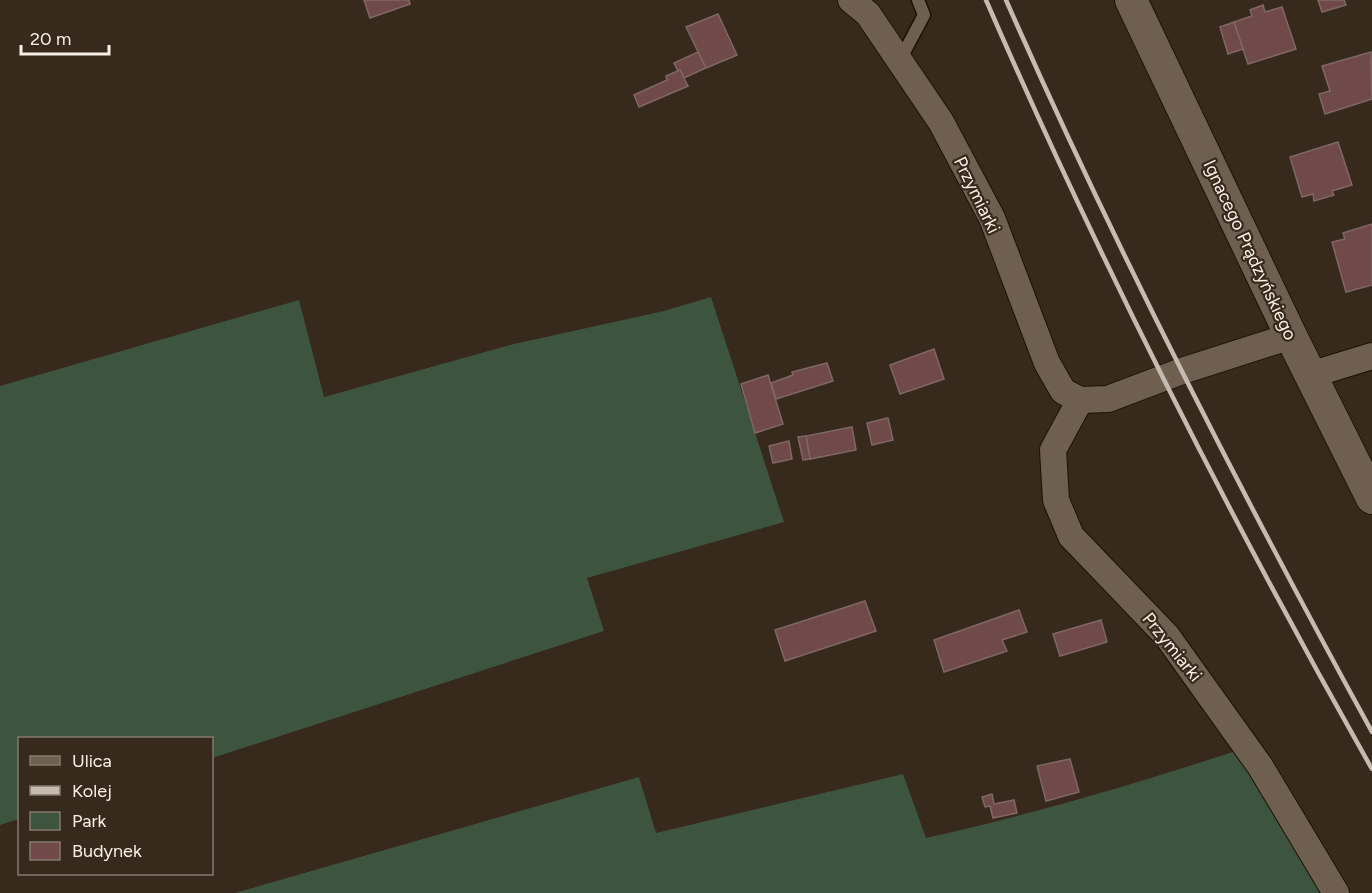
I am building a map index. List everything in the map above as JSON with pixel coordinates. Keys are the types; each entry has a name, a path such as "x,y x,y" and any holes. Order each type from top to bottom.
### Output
{"street":[{"name":"Przymiarki","path":"851,0 868,14 941,122 992,219 1047,363 1063,391 1080,400 1053,450 1056,500 1071,536 1167,636 1260,766 1335,893"},
{"name":"Ignacego Prądzyńskiego","path":"1131,0 1291,336 1372,498"},
{"path":"1080,400 1108,399 1182,371 1291,336"},
{"path":"1310,375 1372,356"}],"lane":[{"path":"900,60 924,15 918,0"}],"green space":[{"path":"711,297 784,522 587,578 604,631 213,758 213,737 18,737 18,819 0,825 0,386 299,300 324,397 514,344 664,311"},
{"path":"1236,751 1324,893 235,893 639,777 656,833 903,774 926,838 1082,798"}],"building":[{"path":"364,0 409,0 410,4 370,18"},
{"path":"1318,0 1344,0 1346,5 1322,12"},
{"path":"1263,5 1265,12 1282,7 1296,49 1248,64 1234,22 1252,16 1250,10"},
{"path":"718,14 737,55 706,68 686,27"},
{"path":"1234,22 1243,49 1228,54 1220,27"},
{"path":"698,52 706,68 684,78 674,63"},
{"path":"1371,52 1372,99 1325,114 1319,94 1330,91 1322,66"},
{"path":"680,70 688,86 639,107 634,95 667,80 666,76"},
{"path":"1338,142 1352,185 1332,191 1334,195 1314,201 1313,194 1302,197 1290,157"},
{"path":"1372,224 1372,285 1346,292 1332,242 1345,239 1343,233"},
{"path":"934,349 944,379 900,394 890,365"},
{"path":"827,363 833,381 776,399 771,383 793,375 792,372"},
{"path":"768,375 783,424 755,433 741,384"},
{"path":"888,418 893,440 872,445 867,423"},
{"path":"852,427 856,450 810,459 806,436"},
{"path":"806,436 810,459 803,460 798,437"},
{"path":"789,441 792,459 773,463 769,446"},
{"path":"865,601 876,631 785,661 775,630"},
{"path":"1019,610 1027,632 1002,640 1007,651 944,672 934,640"},
{"path":"1101,620 1107,642 1060,656 1053,634"},
{"path":"1070,759 1079,792 1046,801 1037,766"},
{"path":"992,794 994,804 1014,800 1017,813 993,818 990,806 985,807 982,797"}],"railway":[{"path":"986,0 1075,196 1169,389 1268,581 1372,769"},
{"path":"1006,0 1091,186 1181,370 1372,732"}]}
